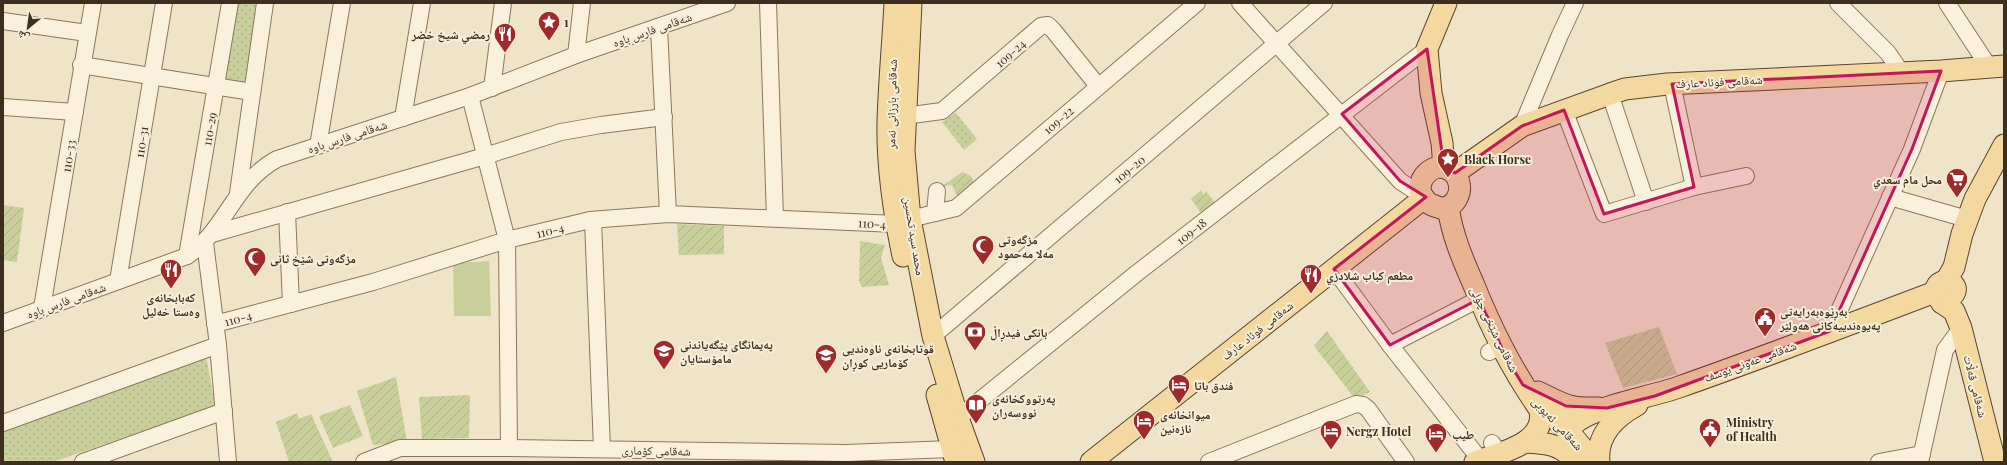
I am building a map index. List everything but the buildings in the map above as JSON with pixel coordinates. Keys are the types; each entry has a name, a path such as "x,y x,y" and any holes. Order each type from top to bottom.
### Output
{"main road":[{"name":"شەقامی بارزانی نەمر","path":"895,3 888,123 891,179 903,222 910,290 954,455"},
{"name":"محمد سید تحسین","path":"911,3 904,116 903,222 933,336 958,418 974,462"},
{"path":"1446,3 1427,49 1431,93 1442,143 1450,170 1459,179 1460,189 1456,200 1444,209 1432,205 1422,196 1420,182 1432,168 1450,170"},
{"name":"شەقامی فوئاد عارف","path":"1450,170 1522,126 1625,89 1672,84 1941,71 1994,64"},
{"name":"شەقامی قەڵات","path":"1995,462 1950,295 1967,219 1974,199 2004,145"},
{"name":"شەقامی فوئاد عارف","path":"1091,462 1334,269 1422,196"},
{"name":"شەقامی شێخی چۆلی","path":"1448,207 1455,239 1479,299 1495,349 1540,410 1542,417 1537,432 1525,442"},
{"name":"شەقامی عەونی یوسف","path":"1570,433 1579,419 1607,408 1655,396 1830,331 1950,295"},
{"name":"شەقامی عەونی یوسف","path":"1523,385 1566,406 1577,409 1607,408"},
{"name":"شەقامی ئەیوبی","path":"1523,385 1570,433 1594,462"},
{"name":"شەقامی عەونی یوسف","path":"1599,462 1600,446 1610,424 1619,416 1655,396"},
{"path":"1570,433 1568,445 1574,460"},
{"path":"1486,456 1525,442"},
{"name":"شەقامی ئەیوبی","path":"1525,442 1551,444 1564,450 1574,460"}],"street":[{"name":"110-33","path":"42,308 75,112 81,65 93,3"},
{"name":"110-31","path":"118,281 164,3"},
{"name":"110-29","path":"187,256 230,3"},
{"path":"238,195 265,3"},
{"path":"318,146 342,3"},
{"path":"403,118 422,3"},
{"path":"492,88 503,3"},
{"path":"576,55 582,3"},
{"path":"697,3 722,4"},
{"path":"768,3 774,218"},
{"name":"109-22","path":"903,222 956,208 1197,3"},
{"path":"1240,3 1342,114 1400,180 1422,196"},
{"name":"109-20","path":"933,336 1324,3"},
{"path":"1522,126 1575,3"},
{"path":"1838,3 1888,53 1901,72"},
{"path":"1947,3 1994,64"},
{"name":"شەقامی فارس باوە","path":"3,323 187,256 208,238 245,184 265,166 277,159 470,96 576,55 722,4"},
{"path":"3,20 87,33"},
{"name":"109-24","path":"904,116 942,111 1042,26 1048,25 1098,86"},
{"path":"659,27 668,214"},
{"name":"109-18","path":"958,418 1125,282 1427,49"},
{"path":"81,65 252,92"},
{"path":"1830,331 1912,149 1941,71"},
{"path":"1672,84 1694,187"},
{"path":"1610,94 1646,202"},
{"path":"470,96 507,240 509,448"},
{"path":"3,107 75,112"},
{"path":"1564,110 1604,214 1694,187 1746,176"},
{"path":"228,462 208,238 287,212 485,156 562,132 601,125 664,117"},
{"path":"935,213 937,191"},
{"path":"1890,197 1967,219"},
{"path":"287,212 291,304"},
{"name":"110-4","path":"215,324 387,278 507,240 593,220 668,214 903,222"},
{"path":"593,220 602,450"},
{"path":"1334,269 1390,345 1486,456"},
{"path":"1879,462 1921,458 1945,350 1950,295"},
{"path":"1390,345 1479,299"},
{"path":"3,423 218,345"},
{"path":"1209,462 1356,404 1363,405 1368,409 1406,462"},
{"path":"83,462 224,411"},
{"name":"شەقامی کۆماری","path":"364,462 400,448 602,450 681,456 846,453 954,455"}],"highlighted area":[{"path":"1427,49 1444,166 1455,173 1522,126 1564,110 1604,214 1694,187 1672,84 1941,71 1912,149 1830,331 1655,396 1607,408 1566,406 1523,385 1507,359 1479,299 1390,345 1334,269 1426,197 1400,181 1342,114"}],"green space":[{"path":"236,3 257,3 246,85 223,81"},
{"path":"956,113 977,139 964,150 942,122"},
{"path":"962,172 971,176 975,184 959,200 952,185 941,187"},
{"path":"1201,190 1204,195 1206,191 1217,206 1204,217 1191,199"},
{"path":"3,205 24,208 17,262 3,260"},
{"path":"677,224 724,226 724,254 679,255"},
{"path":"860,241 885,245 881,258 889,285 862,287 859,281"},
{"path":"489,261 491,316 454,316 453,263"},
{"path":"1659,327 1677,374 1623,388 1605,343"},
{"path":"1327,331 1370,392 1355,399 1314,346"},
{"path":"206,355 215,406 53,462 3,462 3,429"},
{"path":"396,377 407,442 373,445 357,391"},
{"path":"470,395 469,438 422,439 419,397"},
{"path":"350,405 363,436 333,448 319,416"},
{"path":"297,413 299,419 311,414 333,462 289,462 276,422"}],"place":[{"name":"1","path":"549,42"},
{"name":"رمضي شيخ خضر","path":"505,54"},
{"name":"Black Horse","path":"1448,178"},
{"name":"محل مام سعدي","path":"1957,198"},
{"name":"مزگەوتی مەلا مەحمود","path":"983,266"},
{"name":"مزگەوتی شێخ ثانی","path":"255,278"},
{"name":"کەبابخانەی وەستا خەلیل","path":"171,290"},
{"name":"مطعم كباب شلادزي","path":"1311,294"},
{"name":"بەڕێوەبەرایەتی پەیوەندییەکانی هەولێر","path":"1765,338"},
{"name":"بانکی فیدڕاڵ","path":"975,352"},
{"name":"پەیمانگای پێگەیاندنی مامۆستایان","path":"664,370"},
{"name":"قوتابخانەی ناوەندیی کۆماریی کوڕان","path":"826,374"},
{"name":"فندق باتا","path":"1179,404"},
{"name":"پەرتووکخانەی نووسەران","path":"976,424"},
{"name":"میوانخانەی نازەنین","path":"1144,440"},
{"name":"Ministry of Health","path":"1710,448"},
{"name":"Nergz Hotel","path":"1331,450"},
{"name":"طيب","path":"1436,454"}]}
